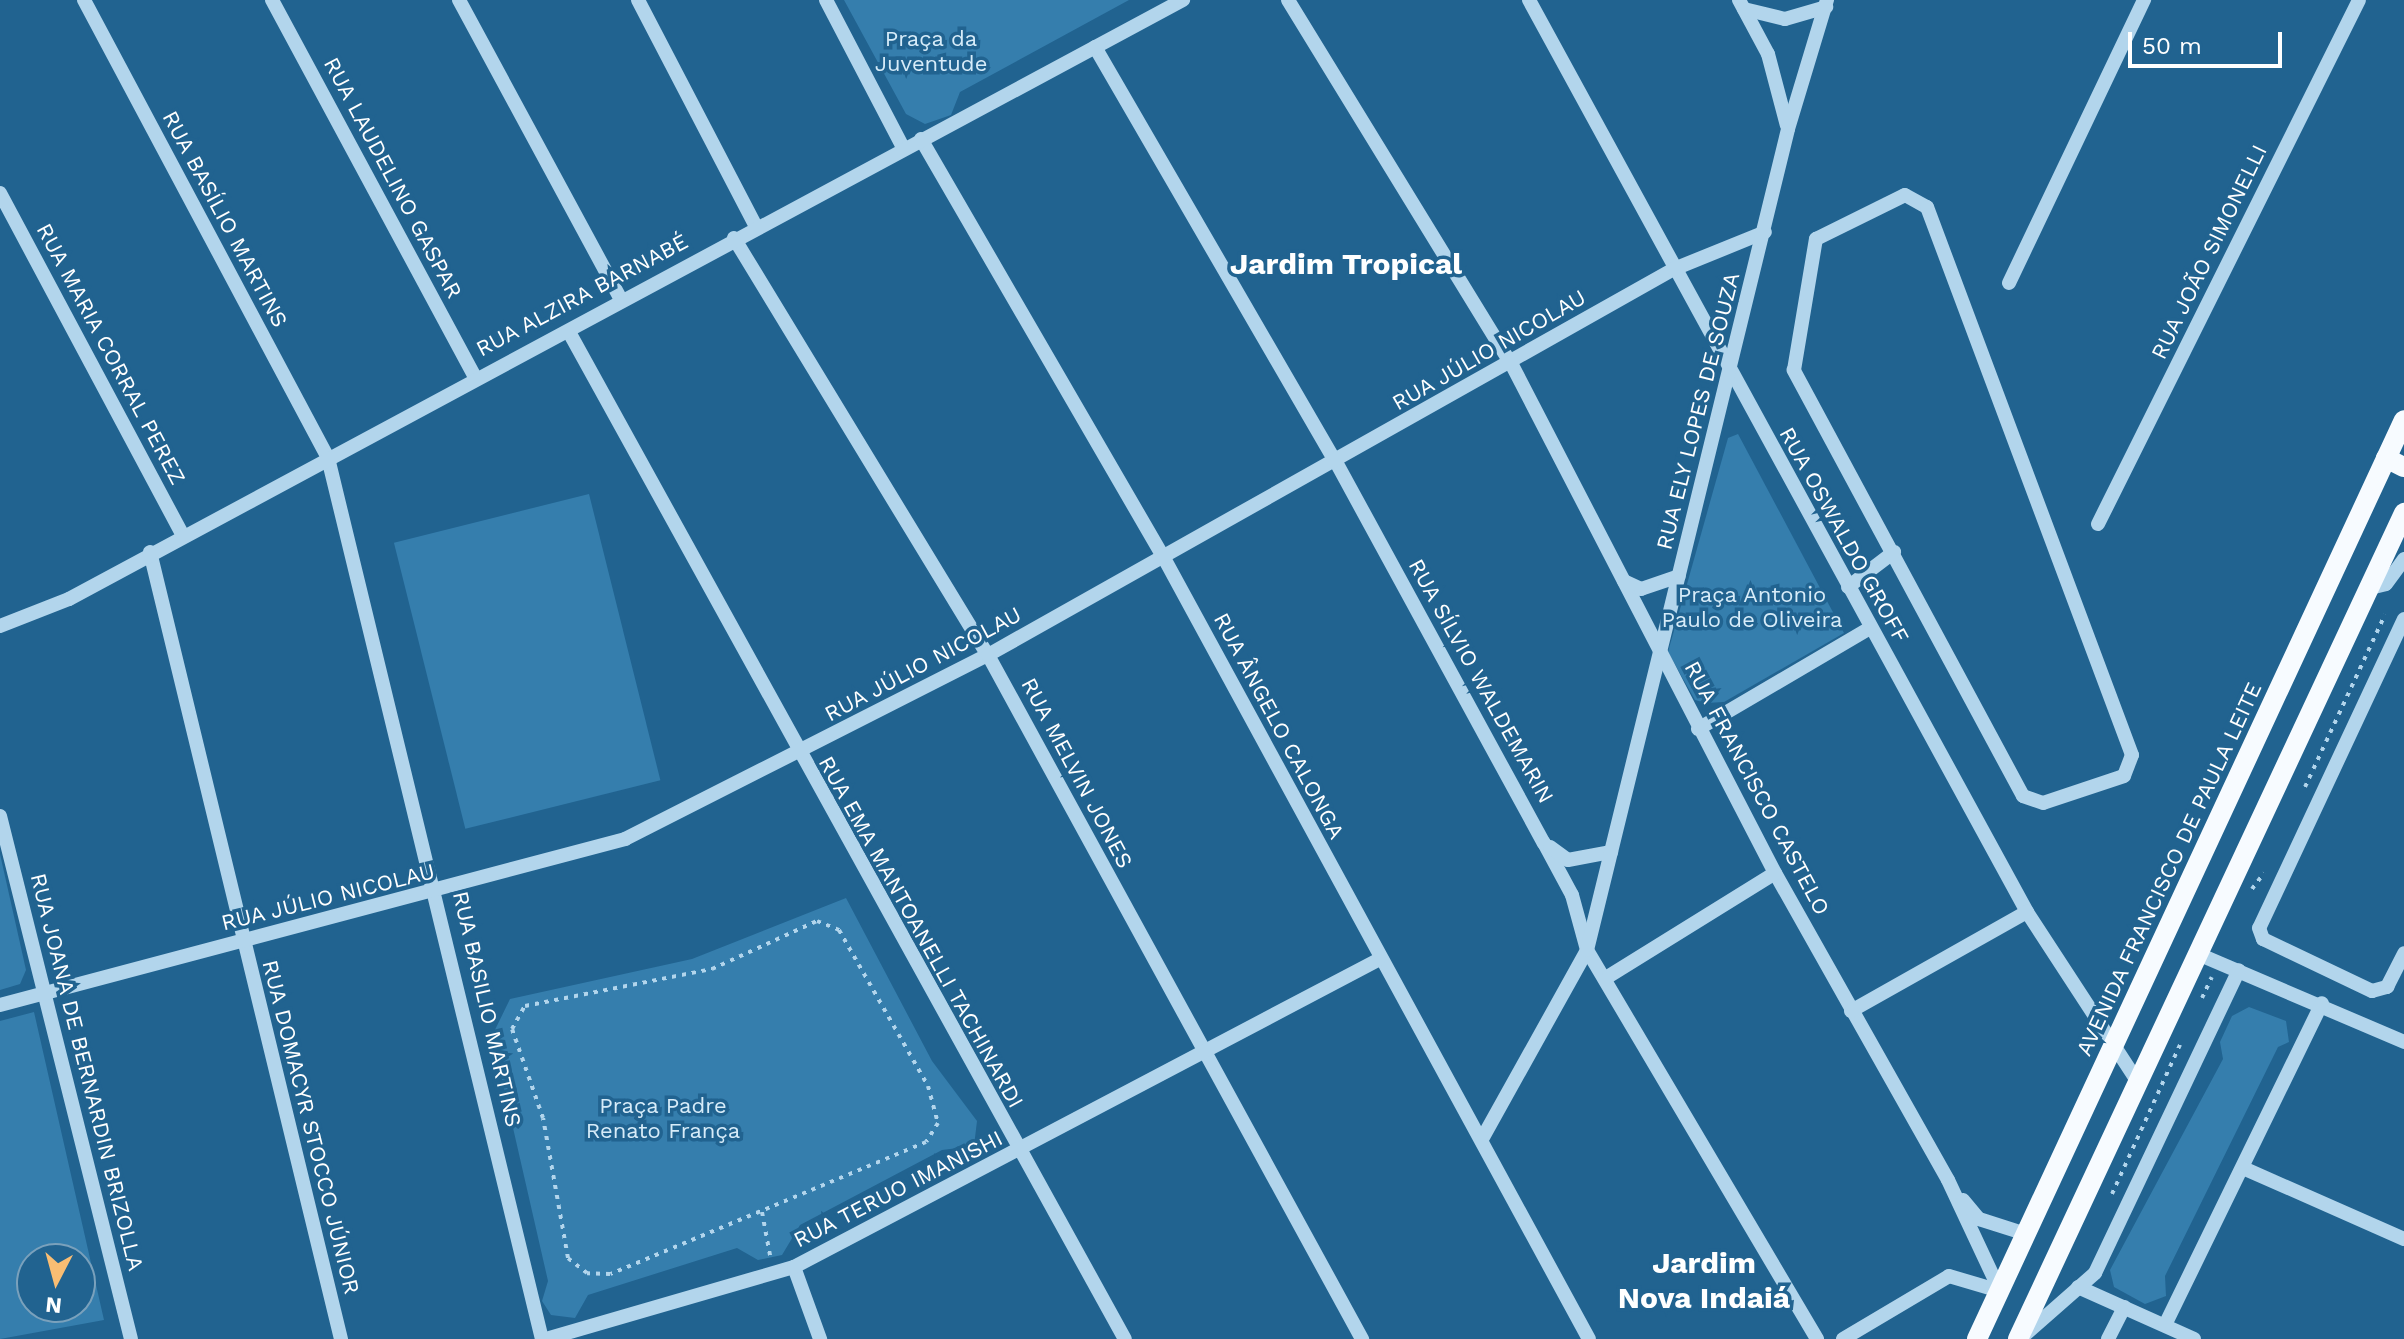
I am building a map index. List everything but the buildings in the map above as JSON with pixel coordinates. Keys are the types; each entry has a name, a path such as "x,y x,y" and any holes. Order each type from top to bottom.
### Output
{"main road":[{"name":"AVENIDA FRANCISCO DE PAULA LEITE","path":"1977,1339 2115,1044 2395,463 2404,420"},
{"path":"2019,1339 2404,513"}],"street":[{"name":"RUA BASÍLIO MARTINS","path":"84,0 328,458"},
{"name":"RUA LAUDELINO GASPAR","path":"272,0 475,377"},
{"path":"459,0 622,301"},
{"path":"638,0 756,227"},
{"path":"826,0 904,149"},
{"name":"RUA ALZIRA BARNABÉ","path":"0,626 69,599 475,377 569,332 734,238 1183,0"},
{"name":"RUA FRANCISCO CASTELO","path":"1288,0 1512,365 1775,873 1948,1180 2000,1291"},
{"name":"RUA OSWALDO GROFF","path":"1529,0 1732,377 2027,912 2137,1081"},
{"path":"2009,283 2144,0"},
{"name":"RUA JOÃO SIMONELLI","path":"2098,524 2359,0"},
{"path":"1742,5 1785,19 1826,3"},
{"name":"RUA ELY LOPES DE SOUZA","path":"1482,1139 1587,950 1679,576 1732,377 1788,129 1826,3"},
{"path":"1742,5 1768,54 1788,129"},
{"name":"RUA SÍLVIO WALDEMARIN","path":"1095,47 1336,462 1544,843 1572,895 1587,950 1609,976 1817,1339"},
{"name":"RUA ÂNGELO CALONGA","path":"921,139 1164,558 1378,960 1482,1139 1589,1339"},
{"name":"RUA MARIA CORRAL PEREZ","path":"0,193 183,536"},
{"path":"1905,195 1927,207 2132,755 2124,776 2043,803 2023,796 1894,552 1799,390 1794,350 1816,239 1905,195"},
{"name":"RUA JÚLIO NICOLAU","path":"0,1005 437,893 625,839 797,756 988,655 1512,365 1674,269 1765,232"},
{"name":"RUA MELVIN JONES","path":"734,238 988,655 1362,1339"},
{"name":"RUA EMA MANTOANELLI TACHINARDI","path":"569,332 797,756 1125,1339"},
{"name":"RUA BASILIO MARTINS","path":"328,458 544,1339"},
{"name":"RUA DOMACYR STOCCO JÚNIOR","path":"150,552 242,942 341,1339"},
{"path":"1848,587 1894,552"},
{"path":"2370,588 2386,584 2404,559"},
{"path":"1624,581 1641,589 1679,576"},
{"path":"2404,619 2259,934 2372,991 2387,987 2404,953"},
{"path":"1698,729 1870,628"},
{"name":"RUA JOANA DE BERNARDIN BRIZOLLA","path":"0,816 131,1339"},
{"path":"1544,843 1568,860 1611,852"},
{"path":"1609,976 1775,873"},
{"path":"1851,1011 2027,912"},
{"path":"2198,954 2322,1003 2404,1042"},
{"name":"RUA TERUO IMANISHI","path":"544,1339 794,1267 1204,1055 1378,960"},
{"path":"2019,1339 2095,1273 2239,970"},
{"path":"2165,1325 2322,1003"},
{"path":"2243,1168 2404,1239"},
{"name":"RUA FRANCISCO CASTELO","path":"1948,1180 1979,1219 2026,1234"},
{"path":"794,1267 820,1339"},
{"path":"1843,1339 1949,1276 2000,1291"},
{"path":"2078,1287 2194,1339"},
{"path":"2108,1339 2124,1307"}],"path":[{"path":"2304,797 2307,773 2378,622 2392,608"},
{"path":"2247,900 2274,861"},
{"path":"817,921 839,930 928,1086 938,1123 926,1142 762,1212 610,1274 587,1273 568,1258 543,1118 512,1029 525,1006 712,969 817,921"},
{"path":"2200,1003 2218,964"},
{"path":"2106,1207 2187,1030"},
{"path":"762,1212 768,1254 794,1267"}],"green space":[{"name":"Praça da Juventude","path":"844,0 1129,0 960,92 951,115 925,124 906,114"},
{"name":"Praça Antonio Paulo de Oliveira","path":"1738,434 1844,633 1724,702 1706,703 1695,700 1668,652 1728,438"},
{"path":"589,494 660,780 465,829 394,543"},
{"path":"0,854 26,970 20,984 0,990"},
{"name":"Praça Padre Renato França","path":"846,898 932,1061 977,1121 974,1146 942,1150 800,1225 782,1255 758,1260 737,1248 588,1295 575,1318 551,1315 542,1301 548,1281 492,1036 510,999 692,959"},
{"path":"2249,1007 2286,1021 2289,1042 2278,1047 2165,1276 2166,1296 2145,1304 2114,1287 2110,1270 2223,1059 2220,1042 2232,1016"},
{"path":"34,1012 86,1243 16,1243 16,1323 88,1323 0,1339 0,1021"},
{"path":"96,1285 104,1320 96,1321"}],"district":[{"name":"Jardim Tropical","path":"1346,264"},
{"name":"Jardim Nova Indaiá","path":"1704,1280"}]}
